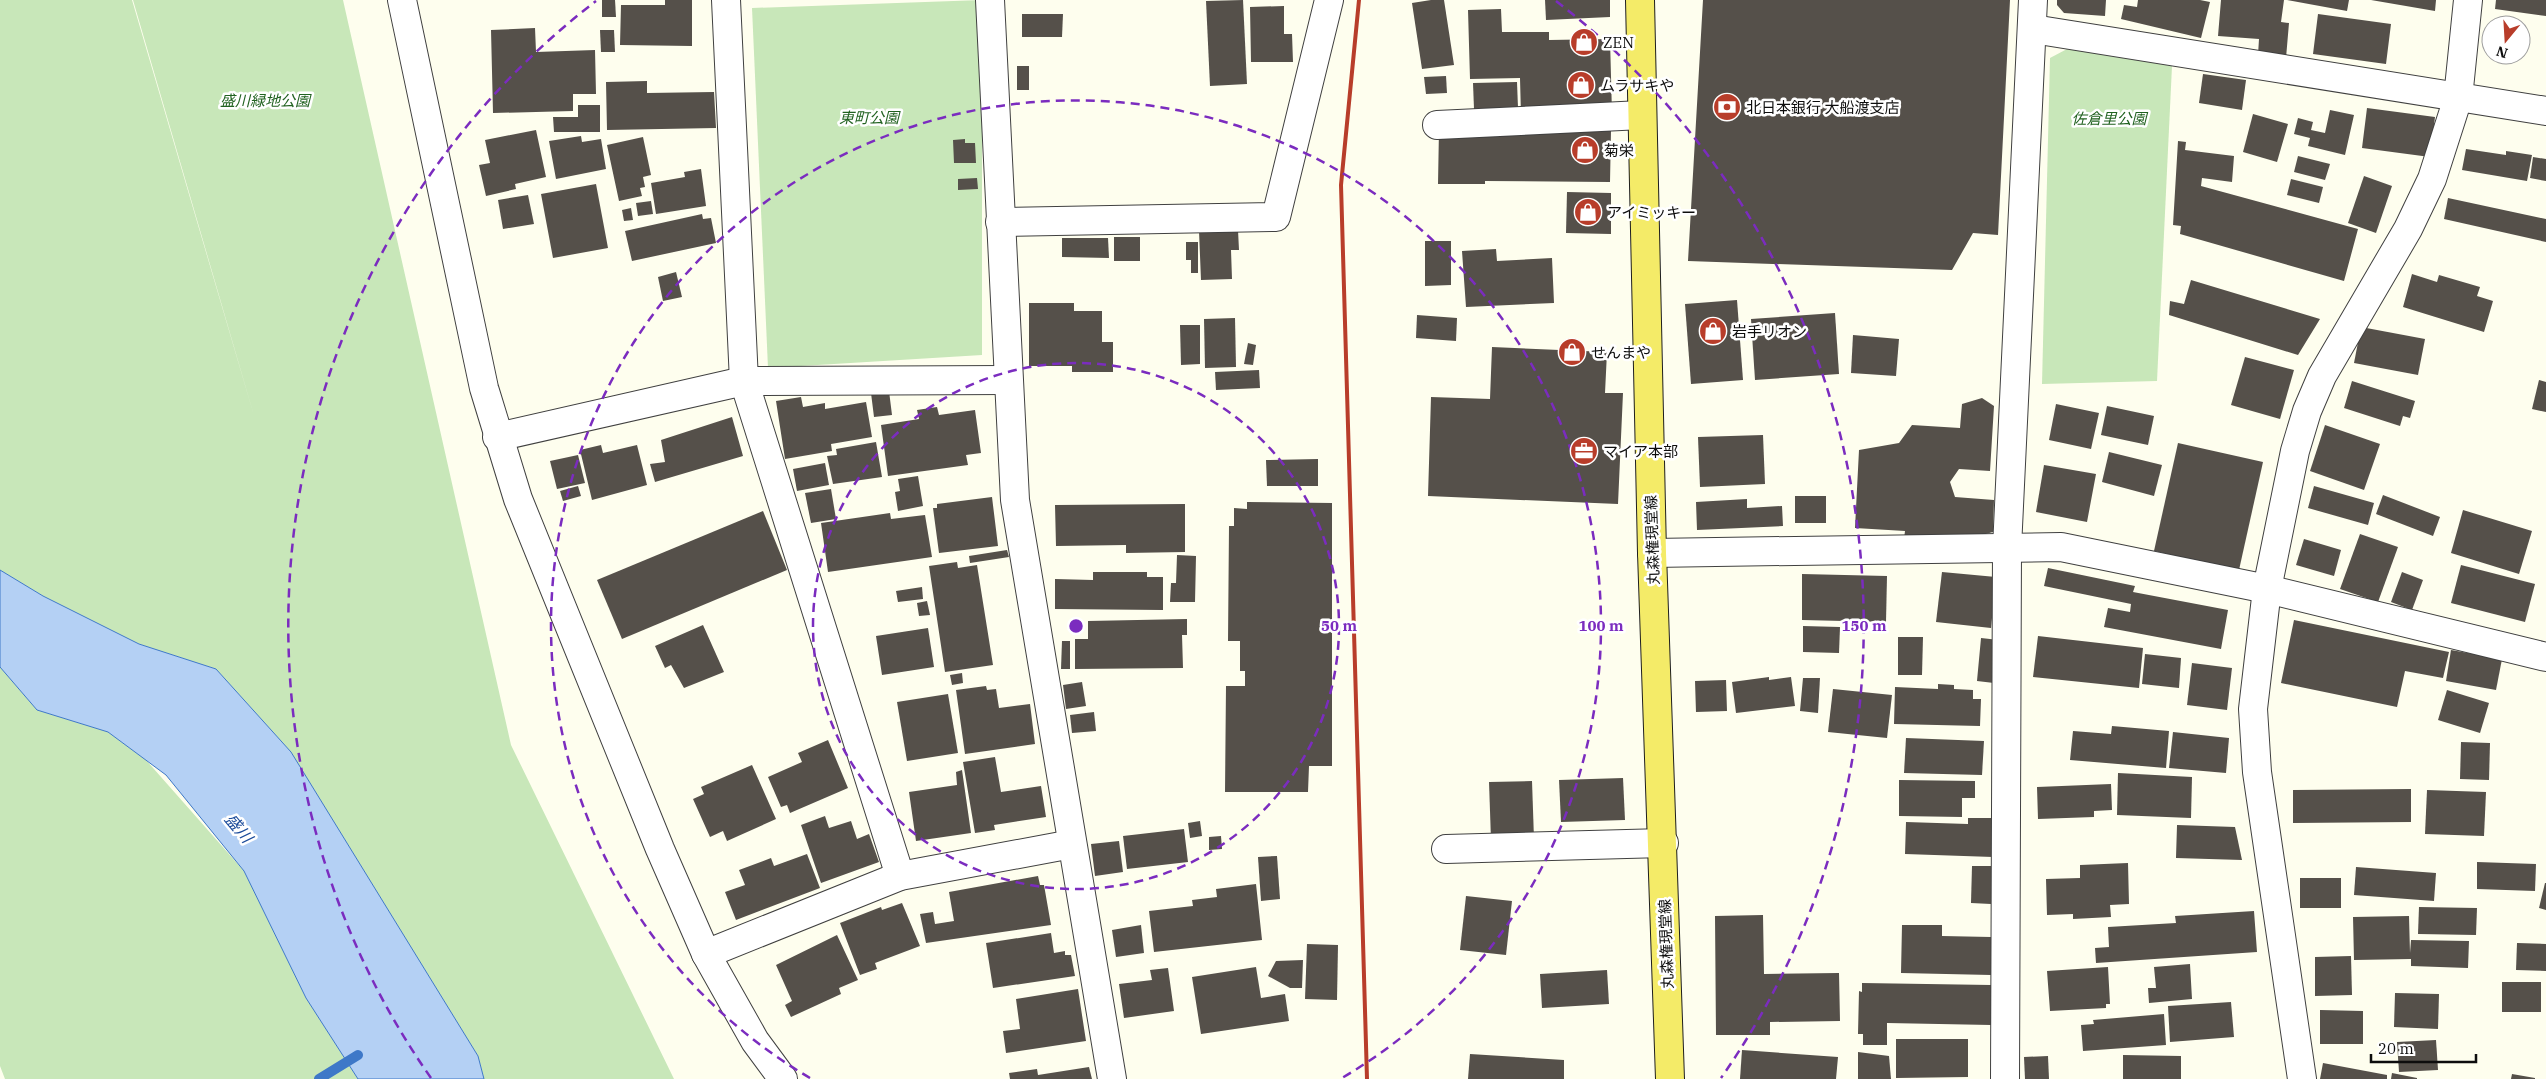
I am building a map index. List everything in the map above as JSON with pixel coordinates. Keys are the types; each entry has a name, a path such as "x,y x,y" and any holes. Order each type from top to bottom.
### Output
{"main road":[{"name":"丸森権現堂線","path":"1640,0 1652,552 1664,843 1670,1079"}],"street":[{"path":"402,0 482,379 497,437 518,499 660,849 706,954 755,1040 783,1079"},
{"path":"726,0 744,381 900,876"},
{"path":"990,0 1008,380 1016,500 1112,1079"},
{"path":"1000,222 1276,217 1329,0"},
{"path":"2005,1079 2007,548 2033,0"},
{"path":"2302,1079 2257,772 2253,709 2267,589 2293,460 2307,411 2322,376 2408,229 2432,179 2458,98 2468,0"},
{"path":"2033,29 2546,111"},
{"path":"1437,124 1642,115"},
{"path":"497,437 744,381 1008,380"},
{"path":"1652,552 2061,547 2267,589 2546,658"},
{"path":"1446,849 1664,843"},
{"path":"706,954 900,876 1072,844"}],"green space":[{"name":"盛川緑地公園","path":"0,0 132,0 257,426 133,0 343,0 511,745 674,1079 484,1079 478,1056 291,752 216,669 139,644 43,596 0,570"},
{"name":"東町公園","path":"982,0 982,355 768,368 752,8"},
{"name":"佐倉里公園","path":"2067,49 2172,66 2157,381 2042,384 2050,58"},
{"path":"0,667 37,710 108,732 146,760 244,871 306,998 358,1079 5,1079 0,1066"}],"water":[{"name":"盛川","path":"0,570 43,596 139,644 216,669 291,752 478,1056 484,1079 358,1079 306,998 244,871 166,775 108,732 37,710 0,667"}],"building":[{"path":"602,0 615,0 616,17 602,17"},
{"path":"665,0 692,0 692,46 620,45 621,5 665,5"},
{"path":"1243,0 1247,84 1210,86 1206,1"},
{"path":"1444,0 1454,65 1422,69 1412,3"},
{"path":"1545,0 1610,0 1610,17 1546,20"},
{"path":"1703,0 2010,0 1998,235 1973,233 1952,270 1688,261"},
{"path":"2057,0 2106,0 2105,16 2064,13 2057,5"},
{"path":"2138,0 2200,0 2210,2 2201,38 2121,19 2124,5 2137,7"},
{"path":"2221,0 2284,0 2281,22 2289,23 2286,58 2258,55 2259,39 2218,36"},
{"path":"2287,0 2349,0 2347,11"},
{"path":"2371,0 2436,0 2435,11"},
{"path":"2496,0 2546,0 2546,16 2495,9"},
{"path":"1284,6 1284,34 1292,34 1293,62 1251,62 1250,7"},
{"path":"1501,9 1502,32 1549,32 1549,40 1610,39 1612,114 1521,116 1520,78 1470,79 1468,10"},
{"path":"1022,14 1063,14 1062,37 1022,37"},
{"path":"2318,14 2391,24 2386,64 2313,54"},
{"path":"535,28 536,52 595,50 596,94 573,94 573,111 493,113 491,30"},
{"path":"600,30 614,30 615,52 601,52"},
{"path":"1017,66 1029,66 1029,90 1017,90"},
{"path":"2203,74 2246,80 2242,110 2199,103"},
{"path":"1446,76 1447,93 1426,94 1424,77"},
{"path":"647,81 647,93 714,92 716,128 607,130 606,82"},
{"path":"1517,82 1518,108 1474,109 1473,83"},
{"path":"578,105 600,105 600,132 554,132 553,117 578,117"},
{"path":"2367,108 2435,117 2430,157 2362,148"},
{"path":"2330,110 2354,115 2345,155 2308,146 2310,138 2294,134 2298,118 2313,122 2311,130 2325,133"},
{"path":"2253,114 2288,124 2277,162 2243,152"},
{"path":"1439,129 1611,131 1610,182 1485,181 1485,184 1438,184"},
{"path":"536,130 546,177 515,184 516,189 486,196 479,165 490,163 485,140"},
{"path":"581,136 582,142 601,139 606,169 556,179 549,141"},
{"path":"643,137 651,175 643,177 645,187 640,188 642,196 619,201 607,145"},
{"path":"965,139 965,143 975,143 976,163 954,163 953,140"},
{"path":"2178,141 2186,142 2185,150 2234,156 2232,182 2202,178 2201,186 2358,229 2344,281 2180,234 2181,226 2173,225"},
{"path":"2466,149 2506,155 2506,151 2532,155 2527,181 2462,170"},
{"path":"2298,156 2330,164 2325,180 2294,172"},
{"path":"2533,157 2546,159 2546,181 2530,178"},
{"path":"701,169 706,206 656,214 651,183 685,177 684,172"},
{"path":"2364,176 2392,186 2376,233 2348,223"},
{"path":"977,178 978,189 958,190 958,179"},
{"path":"2291,179 2323,187 2319,203 2287,195"},
{"path":"596,184 608,248 553,258 541,194"},
{"path":"1567,192 1611,193 1611,234 1566,233"},
{"path":"528,195 534,224 503,229 498,200"},
{"path":"2448,198 2546,219 2546,242 2444,219"},
{"path":"651,201 653,214 638,216 636,203"},
{"path":"631,208 633,220 624,221 622,210"},
{"path":"702,214 703,219 711,218 716,243 632,261 625,231"},
{"path":"1238,230 1239,250 1231,250 1232,279 1201,280 1199,231"},
{"path":"1114,237 1140,237 1140,261 1114,261"},
{"path":"1062,238 1108,238 1109,258 1062,257"},
{"path":"1425,241 1451,241 1451,285 1425,286"},
{"path":"1186,242 1198,242 1198,273 1191,273 1191,260 1186,260"},
{"path":"1496,249 1497,261 1552,258 1554,303 1466,307 1462,251"},
{"path":"676,272 682,297 663,301 658,277"},
{"path":"2412,274 2437,282 2439,275 2480,287 2477,296 2493,301 2484,332 2403,307"},
{"path":"2191,280 2320,319 2298,355 2169,315 2170,301 2184,304"},
{"path":"1737,300 1743,380 1691,384 1685,304"},
{"path":"1029,303 1074,303 1074,311 1102,311 1102,342 1113,342 1113,372 1072,372 1072,366 1029,366"},
{"path":"1835,313 1839,374 1755,380 1751,319"},
{"path":"1417,315 1457,318 1456,341 1416,338"},
{"path":"1235,318 1236,367 1205,368 1204,319"},
{"path":"1180,325 1200,325 1200,364 1181,365"},
{"path":"2361,327 2425,339 2418,375 2354,363"},
{"path":"1853,335 1899,339 1896,376 1851,373"},
{"path":"1248,343 1256,345 1253,365 1244,364"},
{"path":"1492,347 1607,352 1605,393 1623,393 1618,504 1428,496 1431,397 1490,399"},
{"path":"2245,357 2294,370 2280,419 2231,405"},
{"path":"1259,370 1260,388 1216,390 1215,372"},
{"path":"2539,380 2546,382 2546,412 2532,409"},
{"path":"2352,381 2415,401 2410,418 2403,416 2400,426 2344,408"},
{"path":"889,391 892,415 874,417 871,393"},
{"path":"801,397 803,407 825,403 825,409 866,402 872,437 831,444 832,451 785,459 776,401"},
{"path":"1982,398 1994,406 1990,471 1959,469 1950,482 1955,497 1994,500 1993,532 1956,542 1904,539 1905,531 1855,528 1859,450 1899,443 1912,425 1960,428 1962,404"},
{"path":"2056,404 2099,413 2091,449 2049,440"},
{"path":"2107,406 2154,416 2148,445 2101,435"},
{"path":"937,407 939,415 975,410 981,453 966,455 968,465 888,476 881,425 919,419 917,410"},
{"path":"732,417 743,456 655,482 650,464 665,462 661,440"},
{"path":"2325,425 2380,444 2364,490 2310,471"},
{"path":"1763,435 1765,484 1700,487 1698,437"},
{"path":"876,442 882,477 833,484 827,456 837,455 836,449"},
{"path":"2178,443 2263,462 2239,570 2154,551"},
{"path":"601,445 603,453 637,445 647,485 592,500 580,450"},
{"path":"2109,452 2162,465 2154,496 2102,482"},
{"path":"578,455 585,483 557,489 550,461"},
{"path":"1318,459 1318,486 1267,486 1266,460"},
{"path":"825,463 829,485 797,491 793,469"},
{"path":"2044,465 2096,474 2087,522 2036,512"},
{"path":"918,476 923,506 898,511 895,492 900,491 898,479"},
{"path":"578,486 581,496 563,501 560,491"},
{"path":"2314,486 2374,503 2368,525 2308,508"},
{"path":"831,489 836,519 811,523 805,493"},
{"path":"2383,495 2440,517 2433,536 2376,514"},
{"path":"1795,496 1826,496 1826,523 1795,523"},
{"path":"992,497 998,546 939,553 933,508 937,508 937,504"},
{"path":"1747,499 1747,508 1782,506 1783,526 1697,530 1696,502"},
{"path":"1247,502 1332,503 1332,766 1309,766 1308,792 1225,792 1226,686 1245,686 1245,671 1240,671 1240,641 1228,641 1229,526 1234,526 1234,508 1247,509"},
{"path":"1185,504 1185,552 1126,553 1126,545 1056,546 1055,505"},
{"path":"2463,510 2532,531 2519,574 2451,553"},
{"path":"763,511 787,570 622,639 597,580"},
{"path":"890,513 891,519 925,515 932,557 828,572 821,523"},
{"path":"2360,534 2398,547 2378,602 2340,589"},
{"path":"2304,539 2341,550 2334,576 2296,565"},
{"path":"1007,550 1009,557 970,563 969,556"},
{"path":"1177,555 1196,556 1195,602 1170,602 1171,583 1176,583"},
{"path":"957,562 958,568 977,565 993,665 945,672 929,566"},
{"path":"2461,565 2535,584 2525,622 2451,603"},
{"path":"2048,568 2135,586 2133,592 2228,610 2221,649 2104,627 2108,608 2130,612 2131,604 2044,586"},
{"path":"1093,572 1147,572 1147,577 1163,577 1163,610 1055,609 1055,579 1093,580"},
{"path":"1942,572 1996,577 1991,628 1936,622"},
{"path":"2402,572 2423,580 2412,610 2391,602"},
{"path":"1802,574 1887,576 1886,622 1802,620"},
{"path":"922,587 923,599 898,602 896,591"},
{"path":"927,601 930,615 919,616 917,603"},
{"path":"1187,619 1187,635 1182,635 1183,668 1075,669 1075,639 1088,639 1088,621"},
{"path":"2294,620 2449,652 2443,678 2405,671 2397,707 2281,683"},
{"path":"703,625 724,672 684,688 671,665 665,668 655,646"},
{"path":"1803,626 1840,627 1839,653 1803,652"},
{"path":"928,628 934,667 882,675 876,636"},
{"path":"2038,636 2143,648 2139,688 2033,677"},
{"path":"1898,637 1923,637 1922,675 1898,675"},
{"path":"1981,638 1999,640 1994,683 1977,681"},
{"path":"1062,641 1070,641 1070,669 1061,669"},
{"path":"2451,650 2502,659 2496,690 2446,681"},
{"path":"2145,654 2181,658 2179,688 2142,684"},
{"path":"2192,663 2232,668 2227,710 2187,705"},
{"path":"962,673 963,683 952,685 950,675"},
{"path":"1769,677 1769,680 1791,677 1795,706 1736,713 1732,682"},
{"path":"1803,678 1820,678 1818,713 1800,711"},
{"path":"1726,680 1727,711 1696,712 1695,681"},
{"path":"1082,682 1086,706 1066,709 1063,685"},
{"path":"1938,684 1954,685 1954,689 1973,690 1973,699 1981,699 1980,726 1894,724 1895,687 1938,689"},
{"path":"986,686 987,690 996,689 999,708 1030,704 1035,744 965,754 956,690"},
{"path":"1833,689 1892,695 1887,738 1828,732"},
{"path":"2447,690 2489,703 2480,733 2438,720"},
{"path":"948,694 958,753 907,761 897,702"},
{"path":"1094,712 1096,731 1072,733 1070,715"},
{"path":"2112,726 2169,731 2166,768 2070,760 2073,731 2111,734"},
{"path":"2173,732 2229,738 2226,773 2169,768"},
{"path":"1906,738 1984,741 1982,775 1904,773"},
{"path":"828,740 848,788 790,813 787,805 781,807 768,777 802,762 798,753"},
{"path":"2461,742 2490,743 2489,780 2460,779"},
{"path":"995,757 1001,792 1041,786 1046,817 994,825 995,830 975,833 963,762"},
{"path":"752,765 776,819 727,841 723,831 710,837 693,799 704,794 701,787"},
{"path":"962,770 971,833 916,841 909,792 957,785 956,772"},
{"path":"2118,773 2192,777 2191,818 2117,815"},
{"path":"1623,778 1625,820 1561,822 1559,780"},
{"path":"1899,780 1975,781 1975,798 1962,798 1962,817 1899,816"},
{"path":"1532,781 1534,839 1491,840 1489,782"},
{"path":"2111,784 2112,810 2094,811 2094,817 2038,819 2037,787"},
{"path":"2411,789 2411,822 2293,823 2293,790"},
{"path":"2427,790 2486,792 2484,836 2425,834"},
{"path":"825,816 829,828 851,821 857,839 869,834 879,862 821,883 801,825"},
{"path":"1968,818 1994,818 1993,857 1905,854 1906,822 1968,824"},
{"path":"1200,821 1202,836 1190,838 1188,823"},
{"path":"2177,825 2235,827 2242,860 2176,858"},
{"path":"1184,829 1188,862 1127,869 1123,836"},
{"path":"1221,836 1222,849 1209,850 1209,837"},
{"path":"1119,841 1123,872 1095,876 1091,844"},
{"path":"807,854 820,888 736,920 725,892 745,885 739,870 771,858 774,866"},
{"path":"1277,856 1280,899 1261,901 1258,857"},
{"path":"2477,862 2536,864 2535,891 2477,889"},
{"path":"2128,863 2129,904 2110,905 2111,917 2073,919 2073,914 2047,915 2046,879 2080,878 2080,865"},
{"path":"1972,866 1991,866 1991,904 1971,903"},
{"path":"2356,867 2436,873 2434,901 2354,895"},
{"path":"1038,876 1040,885 1044,885 1051,925 926,943 920,914 933,912 935,924 954,921 949,892"},
{"path":"2300,878 2341,878 2341,908 2300,908"},
{"path":"2546,883 2546,910 2539,908"},
{"path":"1256,884 1262,940 1154,952 1149,911 1193,906 1192,900 1217,897 1216,889"},
{"path":"1466,896 1512,901 1506,955 1460,950"},
{"path":"902,903 920,946 875,963 877,969 860,975 840,923 881,907 882,910"},
{"path":"2419,907 2477,908 2476,935 2418,934"},
{"path":"2254,911 2257,952 2096,963 2095,948 2109,947 2108,927 2176,923 2175,916"},
{"path":"1763,915 1764,974 1839,973 1840,1021 1770,1022 1770,1035 1716,1035 1715,916"},
{"path":"2409,916 2410,953 2411,940 2469,941 2468,968 2411,966 2411,959 2354,960 2353,917"},
{"path":"1141,925 1144,953 1116,957 1112,930"},
{"path":"1902,925 1942,925 1942,936 1991,937 1991,975 1901,973"},
{"path":"1051,933 1054,953 1065,951 1065,955 1071,955 1075,976 993,988 986,943"},
{"path":"837,935 858,980 839,988 841,994 791,1017 785,1005 792,1001 776,965"},
{"path":"2517,943 2546,944 2546,971 2516,970"},
{"path":"1307,944 1338,945 1337,1000 1305,999"},
{"path":"2351,956 2352,995 2315,996 2315,957"},
{"path":"1303,960 1302,988 1290,988 1268,976 1276,961"},
{"path":"2190,964 2192,999 2149,1003 2148,988 2156,988 2154,967"},
{"path":"1256,967 1261,998 1285,994 1289,1021 1201,1034 1192,977"},
{"path":"2108,967 2110,1004 2106,1004 2106,1008 2050,1011 2047,971"},
{"path":"1168,968 1174,1011 1124,1018 1119,984 1152,980 1150,970"},
{"path":"1607,970 1609,1004 1542,1008 1540,974"},
{"path":"2502,982 2541,982 2541,1012 2502,1012"},
{"path":"1862,983 1991,985 1991,1025 1887,1023 1887,1045 1863,1045 1863,1034 1858,1034 1859,991 1862,992"},
{"path":"1078,989 1086,1041 1006,1053 1003,1031 1020,1029 1016,999"},
{"path":"2395,993 2439,994 2438,1029 2394,1027"},
{"path":"2231,1002 2234,1037 2170,1042 2168,1006"},
{"path":"2320,1010 2363,1011 2363,1044 2320,1044"},
{"path":"2164,1014 2166,1045 2083,1051 2081,1025 2094,1024 2093,1020"},
{"path":"1896,1039 1968,1039 1968,1077 1896,1078"},
{"path":"2436,1040 2438,1070 2399,1072 2397,1042"},
{"path":"1742,1050 1838,1057 1836,1079 1740,1079"},
{"path":"1858,1052 1889,1056 1891,1079 1858,1079"},
{"path":"1470,1054 1564,1060 1564,1079 1468,1079"},
{"path":"2123,1055 2181,1056 2181,1079 2123,1079"},
{"path":"2048,1056 2049,1079 2025,1079 2024,1057"},
{"path":"2323,1063 2387,1075 2387,1079 2320,1079"},
{"path":"1089,1067 1092,1079 1010,1079 1009,1073 1037,1069 1038,1075"},
{"path":"2392,1073 2417,1078 2417,1079 2391,1079"},
{"path":"2512,1074 2535,1078 2535,1079 2511,1079"}],"waterway":[{"path":"319,1079 358,1055"}],"railway":[{"path":"1359,0 1341,185 1367,1079"}],"place":[{"name":"ZEN","path":"1584,42"},
{"name":"ムラサキや","path":"1581,85"},
{"name":"北日本銀行 大船渡支店","path":"1727,107"},
{"name":"菊栄","path":"1585,150"},
{"name":"アイミッキー","path":"1588,212"},
{"name":"岩手リオン","path":"1713,331"},
{"name":"せんまや","path":"1572,352"},
{"name":"マイア本部","path":"1584,451"}]}
